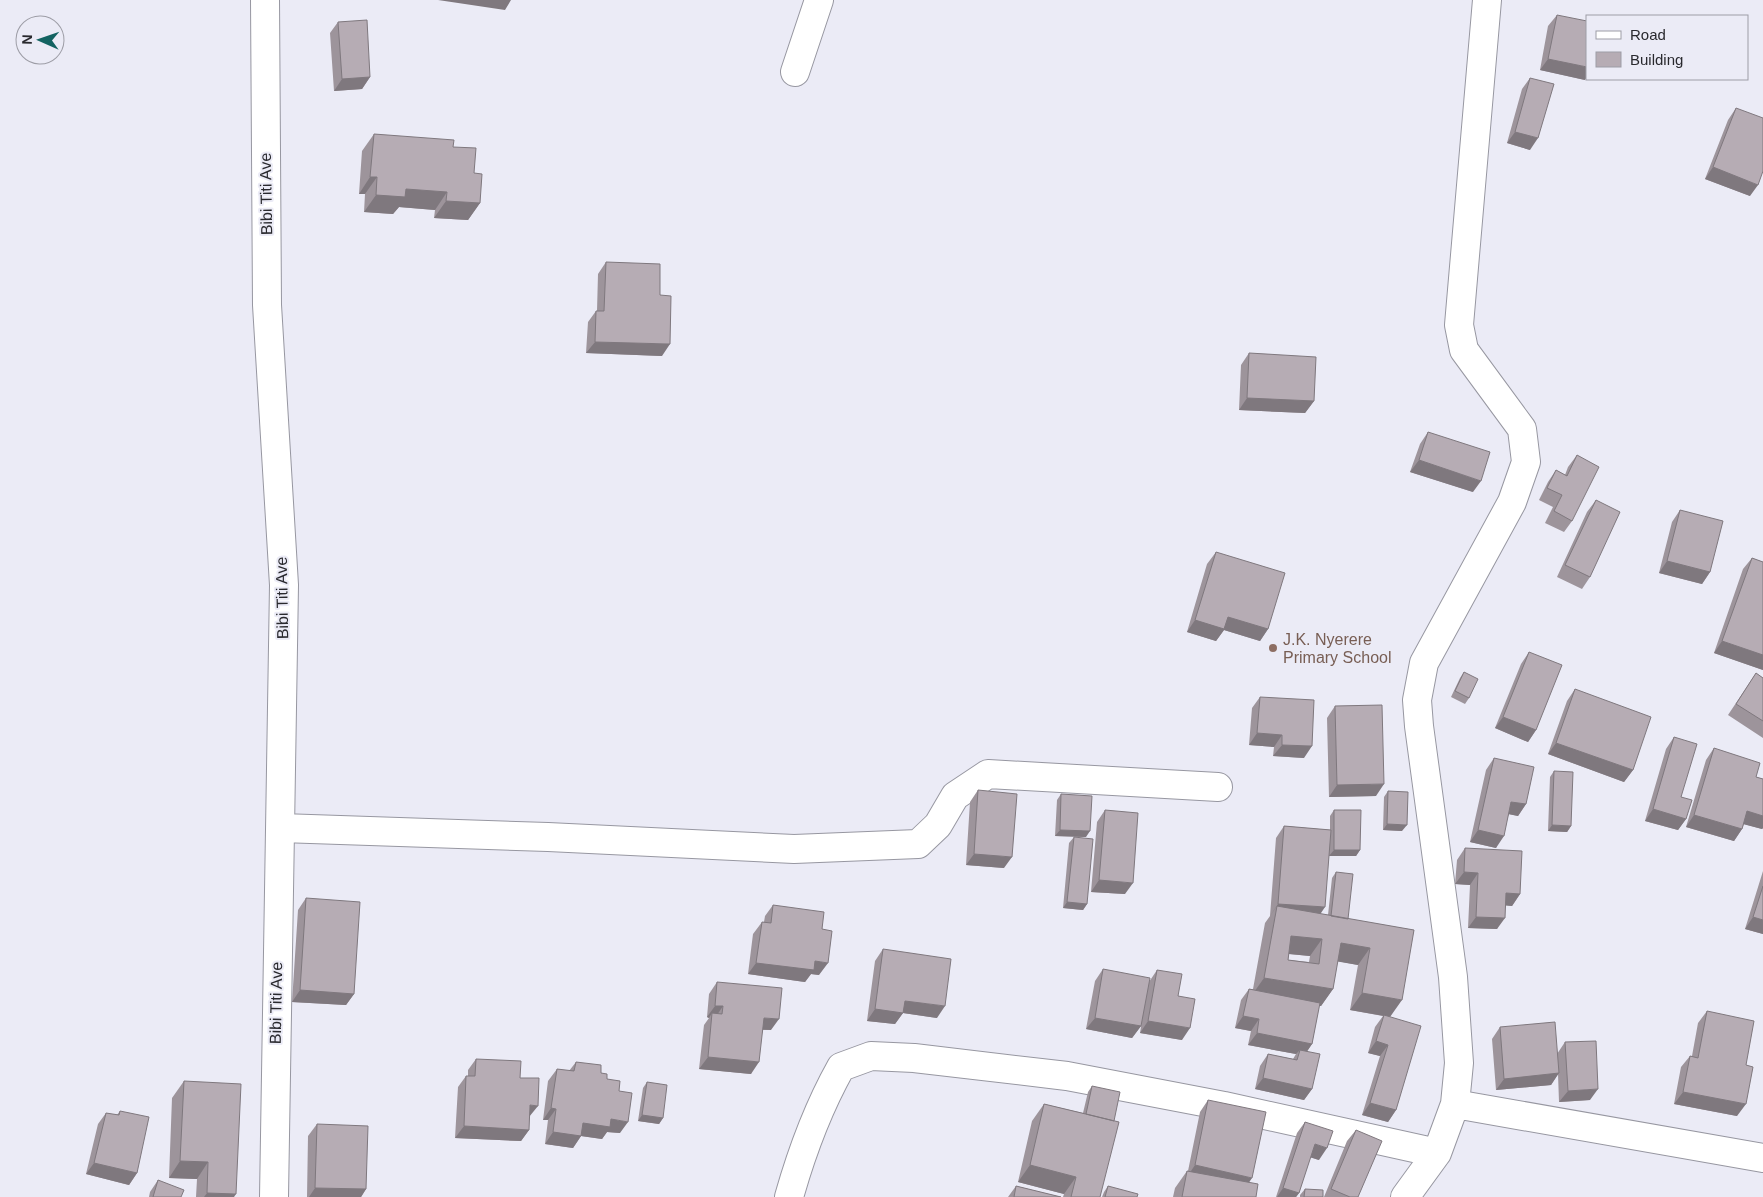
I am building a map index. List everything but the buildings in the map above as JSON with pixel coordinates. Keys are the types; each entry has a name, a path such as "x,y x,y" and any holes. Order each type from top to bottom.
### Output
{"street":[{"name":"Bibi Titi Ave","path":"265,0 267,306 284,585 281,828 275,1020 274,1197"},
{"path":"795,72 819,0"},
{"path":"1405,1197 1438,1153 1455,1104 1460,1062 1453,977 1420,736 1417,700 1424,663 1512,502 1526,462 1522,429 1464,350 1459,325 1487,0"},
{"path":"281,828 548,837 794,849 918,844 938,825 955,796 988,774 1218,787"},
{"path":"789,1197 798,1162 824,1097 841,1067 871,1056 914,1058 1067,1076 1234,1108 1438,1153"},
{"path":"1455,1104 1763,1158"}],"place":[{"name":"J.K. Nyerere Primary School","path":"1273,648"}]}
